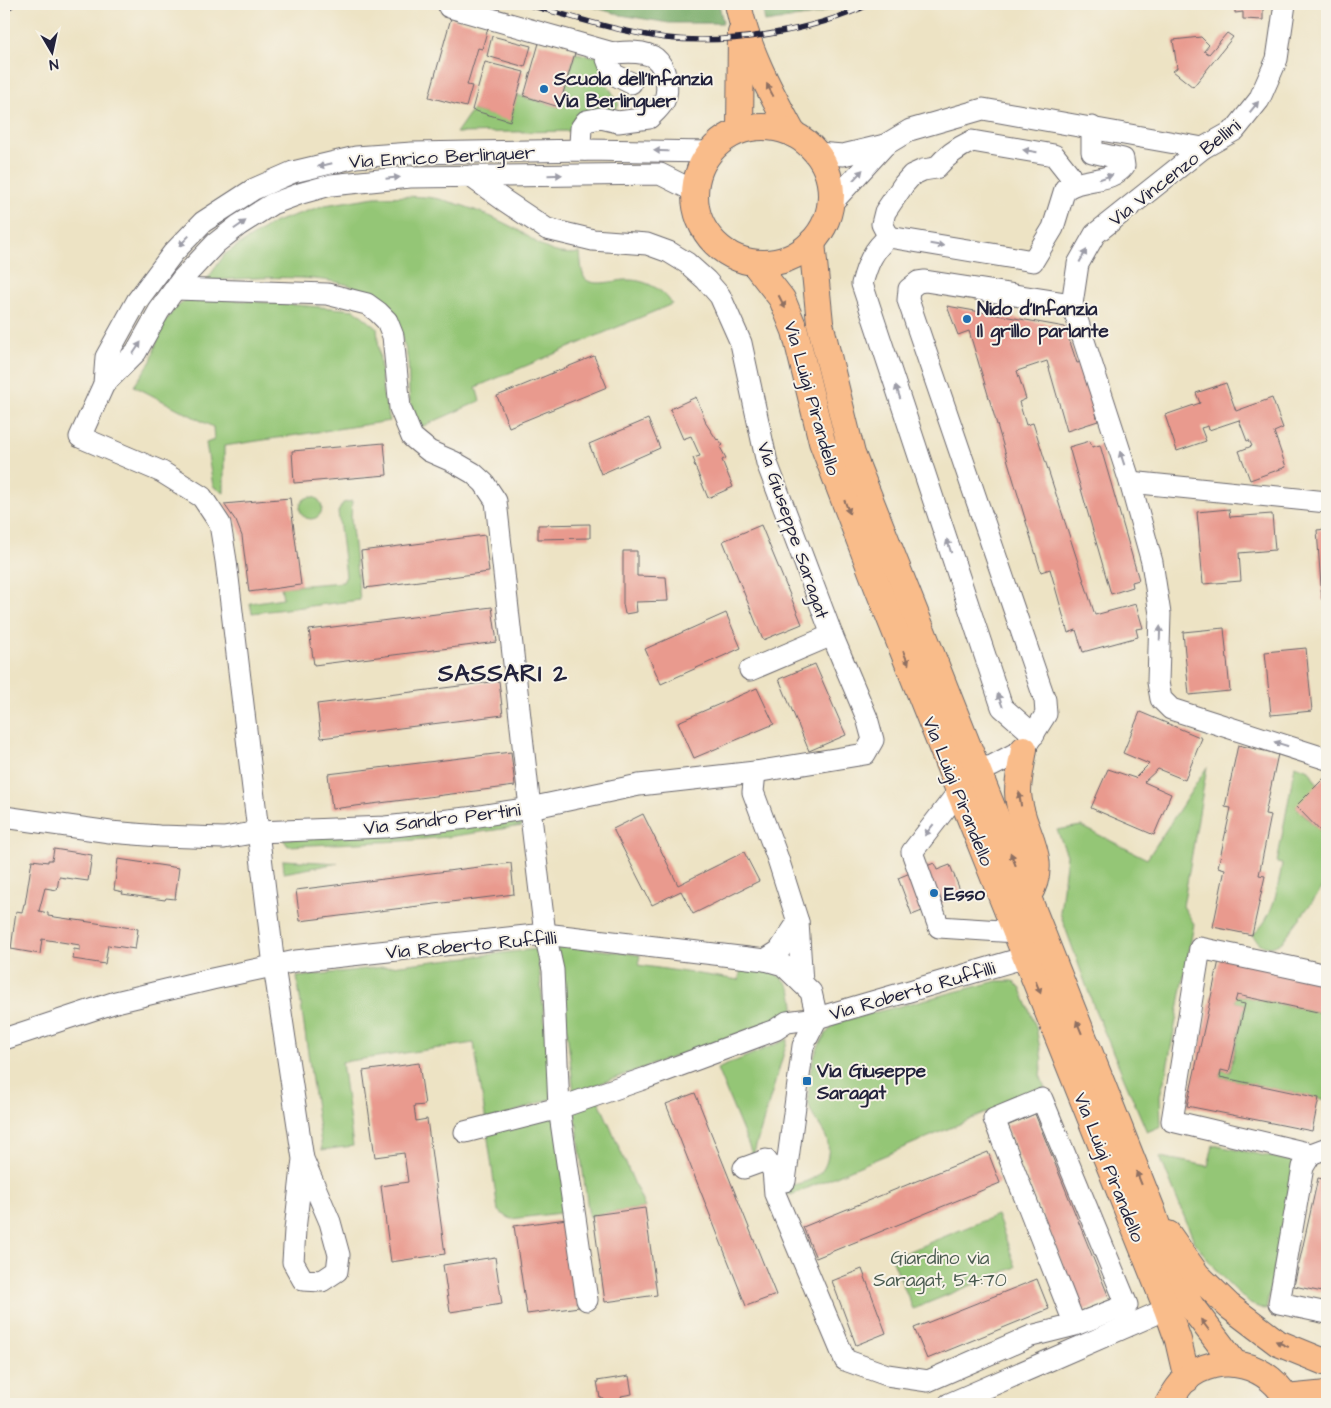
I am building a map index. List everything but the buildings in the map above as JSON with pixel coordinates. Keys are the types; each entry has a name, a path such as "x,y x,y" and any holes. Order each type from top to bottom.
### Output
{"main road":[{"path":"740,11 740,130"},
{"path":"740,11 766,83 792,134"},
{"path":"767,127 792,134 806,142 817,153 826,169 830,187 830,205 824,225 812,242 792,257 767,263 754,263 734,257 717,246 704,230 696,211 694,191 702,164 710,152 724,139 740,130 767,127"},
{"name":"Via Luigi Pirandello","path":"812,242 820,323 852,454 1152,1210 1174,1277 1195,1313 1235,1364"},
{"name":"Via Luigi Pirandello","path":"754,263 782,299 795,331 822,442 877,586 1167,1309 1178,1340 1187,1379"},
{"path":"1028,896 1037,866 1035,849 1022,813 1018,791 1029,742"},
{"path":"1152,1210 1196,1275 1229,1306 1278,1343 1327,1362"},
{"path":"1168,1404 1176,1390 1187,1379 1201,1370 1218,1364 1235,1364 1256,1369 1274,1381 1288,1401 1327,1394"}],"street":[{"name":"Via Vincenzo Bellini","path":"1285,4 1278,59 1259,100 1235,130 1203,148 1095,234 1078,264 1072,304 1130,482 1152,562 1160,614 1158,682 1161,698 1171,709 1327,758"},
{"path":"449,7 613,53 637,53 655,58 666,77 665,100 648,118 618,122 601,118 586,121 581,128 580,144 585,150"},
{"path":"613,53 606,59 613,74 631,83"},
{"path":"830,205 885,146 910,130 983,109 1203,148"},
{"path":"1072,304 925,281 918,282 909,289 908,300 1045,700 1046,714 1029,742 1002,707 862,284 869,262 880,244 889,237 1034,261 1053,228 1065,189 1081,182 1110,177 1119,172 1124,166 1123,159 1092,152 1092,127"},
{"path":"889,237 882,224 885,212 904,184 912,175 923,170 936,168 945,157 972,141 1054,155 1069,174"},
{"path":"817,153 843,155 885,146"},
{"name":"Via Enrico Berlinguer","path":"104,384 99,355 173,253 203,222 254,189 293,172 365,157 412,153 585,150 710,152"},
{"name":"Via Enrico Berlinguer","path":"258,832 220,524 202,497 162,472 80,437 104,384 136,352 159,311 182,279 216,243 239,225 272,204 302,193 331,185 390,179 470,176 660,174 694,191"},
{"name":"Via Giuseppe Saragat","path":"470,176 547,229 593,240 647,244 670,252 687,263 720,296 741,343 767,463 832,635 867,718 873,740 865,754 755,772"},
{"name":"Via Sandro Pertini","path":"175,289 327,294 367,304 387,321 393,336 400,408 412,437 429,451 473,473 484,483 496,501 530,808 467,818 385,827 258,832"},
{"path":"1130,482 1327,502"},
{"path":"750,670 832,635"},
{"name":"Via Luigi Pirandello","path":"977,768 992,766 1029,742"},
{"path":"587,1300 559,1108 553,970 545,934 530,808 639,785 755,772 753,792 778,859 798,922 802,983"},
{"path":"959,791 912,852 939,927 1016,932"},
{"path":"4,817 110,832 160,836 224,838 258,832 274,966 303,1159 330,1222 339,1255 337,1271 322,1281 303,1280 294,1262 295,1230 303,1159"},
{"path":"765,960 779,951 798,922"},
{"name":"Via Roberto Ruffilli","path":"4,1039 116,1002 212,978 296,961 545,934 765,960 783,965 811,992 817,1018 1026,957"},
{"path":"1319,1151 1172,1121 1200,948 1327,975"},
{"path":"465,1132 559,1108 775,1030 787,1022 817,1018"},
{"path":"817,1018 803,1046 782,1172 775,1194 845,1360 887,1376 928,1381 1031,1336 1074,1325 1127,1305 1042,1099 994,1119 1074,1325"},
{"path":"1319,1151 1303,1167 1279,1303 1327,1313"},
{"path":"744,1168 766,1160 782,1172"},
{"path":"949,1404 1167,1309"}],"green space":[{"path":"583,4 719,4 723,23 669,23 621,15"},
{"path":"762,4 847,4 814,15 765,22"},
{"path":"575,53 599,57 605,65 608,85 619,105 613,111 574,131 456,133 472,110 510,120 517,95 559,107"},
{"path":"375,197 429,197 473,209 514,228 551,251 569,254 580,253 583,274 587,281 605,283 635,280 659,290 672,304 476,387 480,401 421,427 411,407 404,343 386,305 370,293 349,285 326,280 300,278 249,278 206,281 225,254 275,222 325,205"},
{"path":"190,296 355,310 377,328 383,394 390,421 224,446 224,493 213,486 206,443 214,440 213,427 134,386 151,361 161,327 174,310"},
{"path":"311,497 319,500 322,508 319,516 311,519 303,516 300,508 303,500"},
{"path":"352,501 351,519 360,600 252,613 250,603 283,598 281,587 343,582 346,576 338,512 343,503"},
{"path":"1295,765 1309,770 1318,785 1296,807 1327,838 1327,882 1282,942 1269,947 1262,945 1252,935 1265,921 1276,893 1282,864 1277,863"},
{"path":"1207,767 1183,906 1194,924 1166,1074 1160,1095 1161,1126 1147,1132 1095,1010 1060,913 1067,855 1057,830 1081,826 1147,859"},
{"path":"521,816 522,826 447,837 288,846 283,839"},
{"path":"283,860 338,863 284,873"},
{"path":"557,944 640,955 638,965 739,980 741,968 773,973 786,982 791,990 794,1013 574,1093"},
{"path":"537,949 553,1098 486,1122 474,1043 342,1062 353,1146 322,1150 297,977"},
{"path":"997,981 1013,981 1021,989 1036,1027 1042,1060 1040,1075 1045,1088 791,1195 785,1192 788,1186 802,1183 815,1177 827,1162 828,1142 810,1109 808,1094 813,1060 823,1038 830,1029 838,1022"},
{"path":"1237,995 1327,1014 1327,1100 1220,1077 1221,1070 1230,1072 1245,1004 1235,1002"},
{"path":"788,1039 753,1156 717,1069"},
{"path":"599,1101 645,1208 589,1217 574,1104"},
{"path":"555,1110 568,1212 511,1219 498,1211 487,1132"},
{"path":"1213,1145 1296,1162 1266,1310 1250,1304 1218,1273 1194,1241 1160,1157 1208,1166"},
{"name":"Giardino via Saragat, 54:70","path":"997,1215 1016,1267 913,1309 892,1258"}],"railway":[{"path":"4,11 13,4"},
{"path":"526,4 631,32 691,40 771,34 823,22 870,4"}],"place":[{"name":"Scuola dell'Infanzia Via Berlinguer","path":"544,89"},
{"name":"Nido d'Infanzia Il grillo parlante","path":"967,319"},
{"name":"Esso","path":"934,893"},
{"name":"Via Giuseppe Saragat","path":"807,1081"}],"district":[{"name":"SASSARI 2","path":"503,673"}]}
